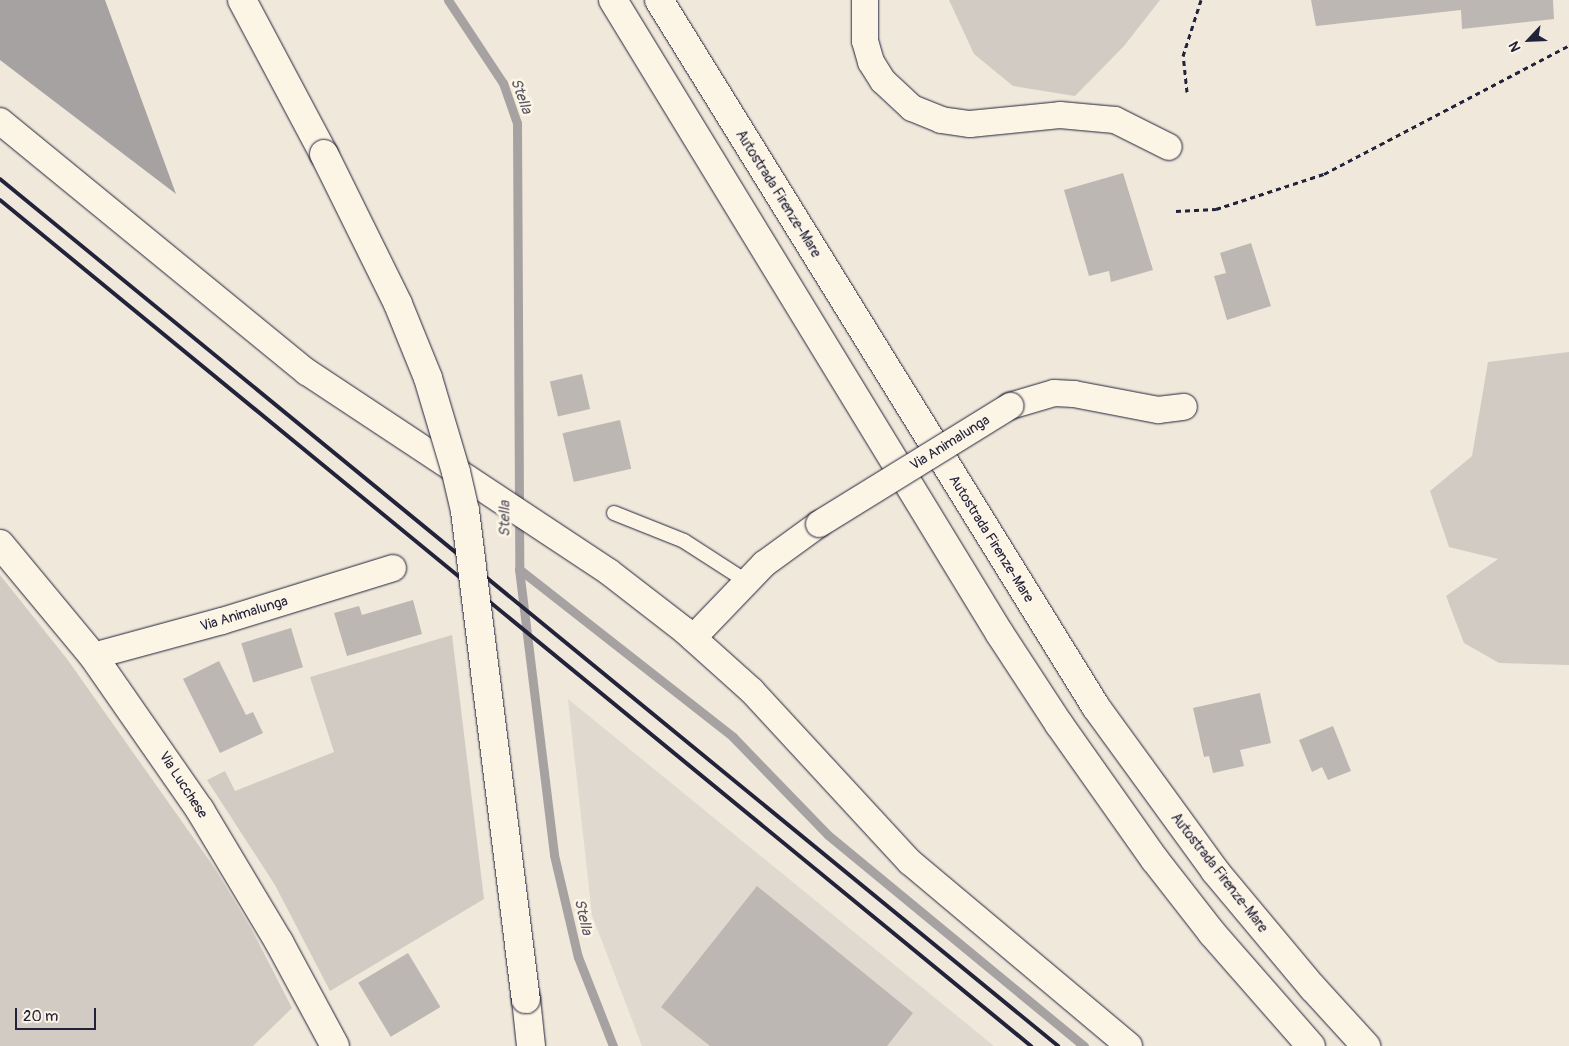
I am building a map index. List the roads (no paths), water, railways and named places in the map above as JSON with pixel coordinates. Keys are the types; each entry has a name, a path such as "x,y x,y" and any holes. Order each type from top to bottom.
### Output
{"main road":[{"path":"242,0 324,154 402,313 428,378 456,472 465,511 531,1046"},
{"path":"613,0 1000,634 1059,724 1200,918 1311,1046"},
{"name":"Autostrada Firenze-Mare","path":"659,0 1096,707 1215,871 1312,988 1366,1046"},
{"name":"Via Lucchese","path":"0,544 93,656 200,810 279,942 334,1046"}],"street":[{"path":"865,0 865,41 871,62 884,80 912,108 941,120 970,124 1060,116 1115,120 1169,147"},
{"path":"0,121 307,372 481,490 608,572 693,638 752,691 910,862 1129,1046"},
{"name":"Via Animalunga","path":"693,638 746,581 782,548 1010,406 1054,393 1074,394 1158,410 1184,407"},
{"name":"Via Animalunga","path":"93,656 222,621 393,568"}],"lane":[{"path":"614,513 684,541 746,581"}],"waterway":[{"name":"Stella","path":"448,0 503,83 517,123 519,569 554,855 578,957 613,1046"},
{"path":"519,569 733,737 828,835 1084,1046"}],"railway":[{"path":"0,179 1058,1046"},
{"path":"0,200 1031,1046"}]}
